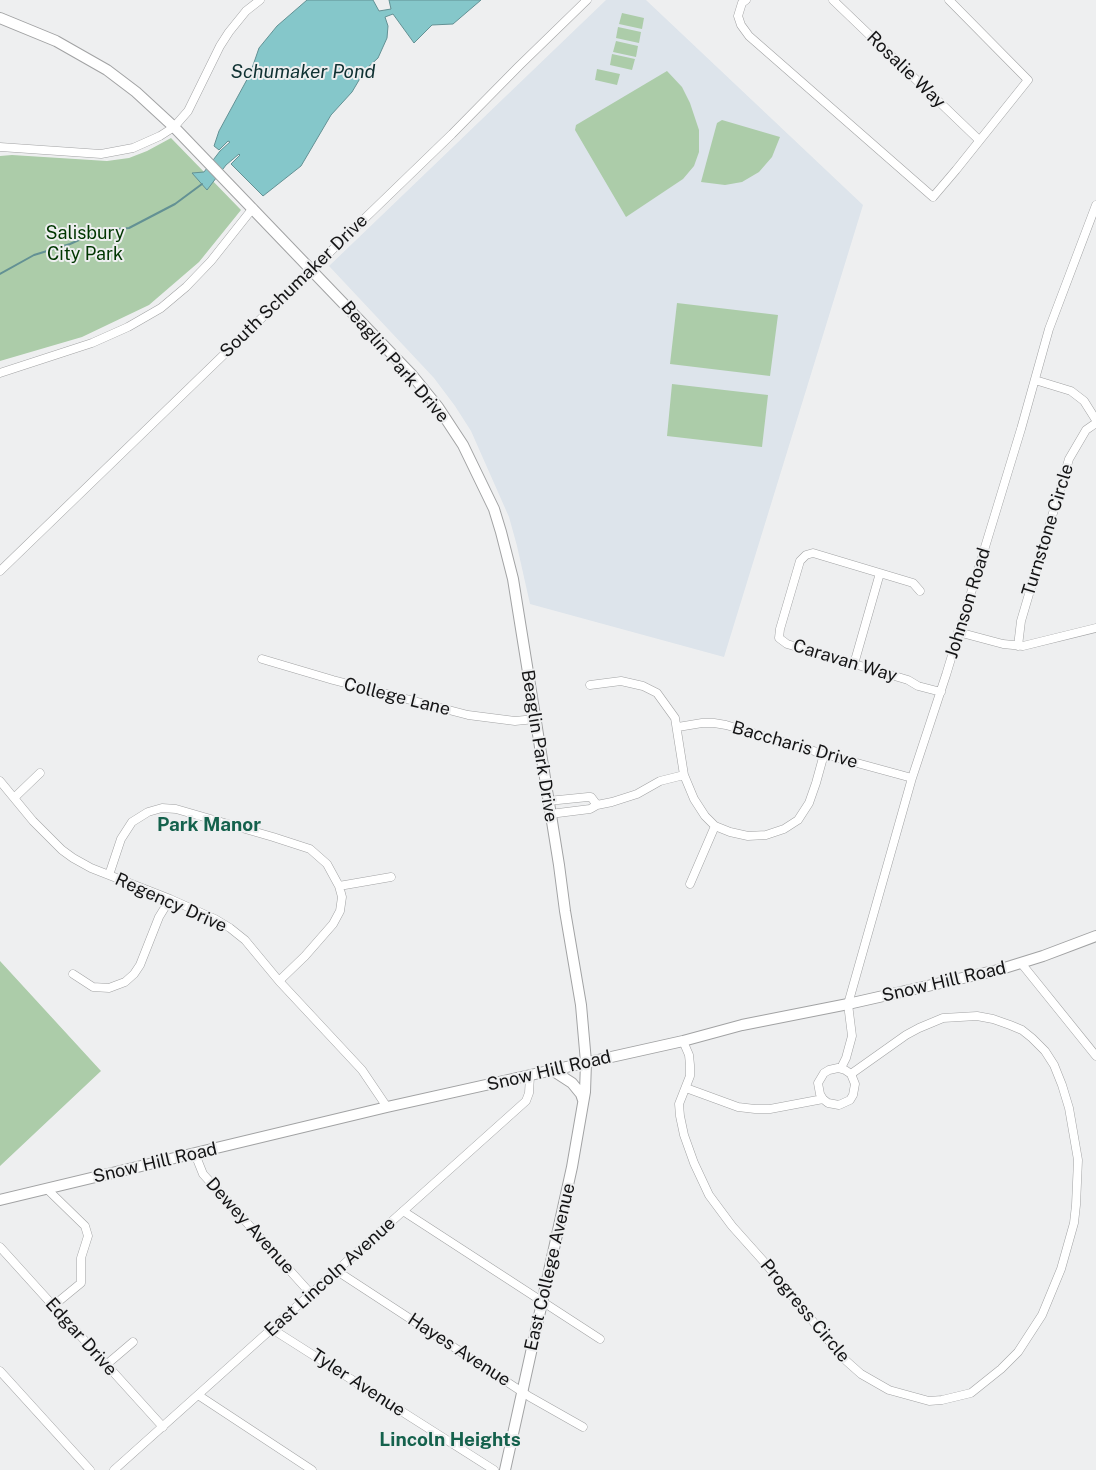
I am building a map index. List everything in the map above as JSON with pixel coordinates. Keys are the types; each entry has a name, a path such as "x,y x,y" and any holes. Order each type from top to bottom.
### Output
{"main road":[{"name":"Beaglin Park Drive","path":"0,18 56,41 91,60 136,92 174,127 412,375 450,423 470,457 494,509 513,579 581,1005 586,1062"},
{"name":"Snow Hill Road","path":"0,1200 387,1107 683,1041 742,1025 848,1004 967,977 1021,963 1096,936"},
{"name":"East College Avenue","path":"504,1470 572,1167 584,1101 586,1062"},
{"path":"552,1070 572,1083 584,1101"}],"street":[{"path":"0,147 74,153 112,153 141,145 174,127 188,111 229,32 246,11 259,0"},
{"name":"South Schumaker Drive","path":"0,571 452,134 587,0"},
{"path":"746,0 742,3 738,16 741,25 749,36 933,197 1028,80 949,0"},
{"name":"Rosalie Way","path":"833,0 979,140"},
{"name":"Johnson Road","path":"848,1004 912,778 941,692 1050,326 1096,205"},
{"path":"0,373 92,343 128,327 161,308 186,287 211,261 253,208"},
{"path":"1035,380 1071,391 1084,401 1096,421"},
{"name":"Turnstone Circle","path":"1018,646 1021,621 1069,459 1086,430 1096,421"},
{"name":"Caravan Way","path":"920,591 913,583 813,553 806,555 800,561 779,638 786,644 908,680 918,686 941,692"},
{"path":"854,664 880,574"},
{"path":"958,632 1018,646 1096,628"},
{"name":"College Lane","path":"262,659 332,680 468,715 515,720 535,718"},
{"path":"590,686 621,681 643,686 657,693 675,718 678,727 684,775 694,799 705,816 715,826 730,832 748,836 766,835 784,829 798,820 805,811 816,783 824,754"},
{"name":"Baccharis Drive","path":"678,727 702,723 726,725 912,778"},
{"path":"14,798 40,773"},
{"path":"550,814 590,809 597,804 625,798 660,782 684,775"},
{"name":"Regency Drive","path":"0,782 62,850 91,868 215,919 245,940 279,981 362,1070 387,1107"},
{"path":"548,801 592,797 597,804"},
{"path":"109,875 121,839 132,822 148,812 162,808 176,810 274,837 310,849 327,864 339,886 342,896 340,911 333,924 305,956 279,981"},
{"path":"690,884 715,826"},
{"path":"339,886 391,877"},
{"path":"73,974 93,987 110,988 125,982 140,965 160,917 170,899"},
{"path":"1021,963 1096,1056"},
{"path":"842,1068 852,1036 848,1004"},
{"name":"Progress Circle","path":"683,1041 689,1054 690,1065 690,1076 680,1100 680,1116 684,1135 694,1163 709,1194 732,1226 766,1264 842,1358 861,1374 899,1394 929,1400 950,1399 971,1393 1002,1369 1018,1352 1042,1315 1062,1269 1070,1240 1076,1205 1078,1160 1069,1108 1062,1085 1054,1065 1045,1051 1032,1038 1022,1030 1010,1025 977,1016 943,1018 924,1026 906,1035 851,1074"},
{"path":"842,1068 851,1074 855,1090 850,1100 839,1105 828,1103 823,1099 818,1089 820,1078 829,1070 842,1068"},
{"name":"East Lincoln Avenue","path":"114,1470 526,1101 530,1093 530,1076"},
{"path":"686,1088 738,1107 755,1109 770,1109 823,1099"},
{"name":"Dewey Avenue","path":"194,1154 203,1174 311,1294"},
{"path":"47,1188 85,1226 88,1236 81,1258 81,1283 53,1306"},
{"path":"403,1211 600,1339"},
{"name":"Edgar Drive","path":"0,1247 163,1427"},
{"name":"Hayes Avenue","path":"337,1271 522,1392 583,1427"},
{"name":"Tyler Avenue","path":"272,1329 494,1470"},
{"path":"106,1365 133,1342"},
{"path":"0,1371 90,1470"},
{"path":"198,1395 312,1470"}],"shaded area":[{"path":"606,0 646,0 863,205 724,657 530,604 509,517 471,431 434,378 329,266"}],"green space":[{"path":"622,13 644,18 642,29 619,24"},
{"path":"618,27 641,32 639,43 616,38"},
{"path":"616,41 638,46 636,57 613,52"},
{"path":"612,54 635,59 632,70 610,65"},
{"path":"597,69 620,74 617,85 595,80"},
{"path":"667,71 682,87 690,103 699,130 699,152 694,166 683,179 626,217 575,130 576,125"},
{"path":"722,120 780,137 772,157 759,172 742,182 725,185 701,182 717,123"},
{"name":"Salisbury City Park","path":"171,138 241,210 199,262 149,305 82,337 0,361 0,156 12,155 107,161 129,158"},
{"path":"677,303 778,315 770,376 670,364"},
{"path":"672,384 768,395 762,447 667,436"},
{"path":"0,961 101,1071 0,1166"}],"water":[{"name":"Schumaker Pond","path":"307,0 373,0 379,11 391,9 389,0 481,0 453,24 432,25 414,43 393,14 385,17 388,26 387,38 378,58 365,70 352,92 331,115 301,166 263,196 231,164 239,154 226,165 207,190 192,173 204,172 220,151 230,142 228,141 219,150 214,146 219,131 250,74 259,48 277,26"}],"waterway":[{"path":"0,274 34,255 70,244 99,231 129,228 175,204 202,184"}],"district":[{"name":"Park Manor","path":"209,825"},
{"name":"Lincoln Heights","path":"450,1440"}]}
